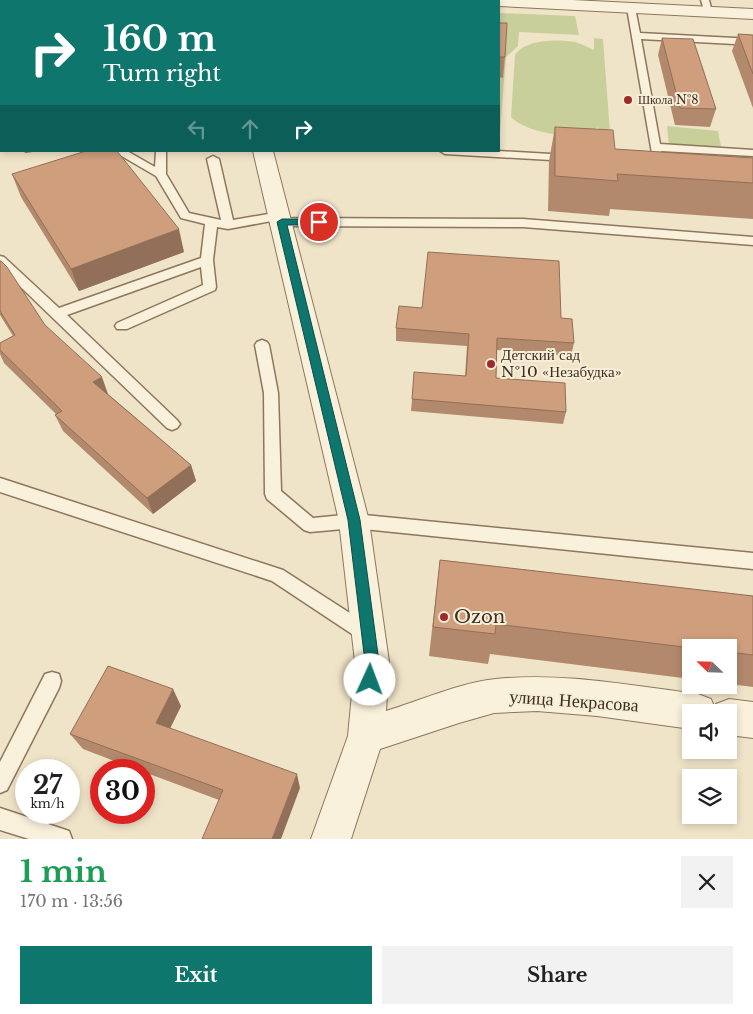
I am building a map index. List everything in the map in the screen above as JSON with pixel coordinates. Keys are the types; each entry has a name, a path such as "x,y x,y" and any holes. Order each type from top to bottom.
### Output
{"street":[{"path":"500,1 631,8 707,6 753,14"},
{"path":"263,152 354,520 372,662 366,736 331,839"},
{"name":"улица Некрасова","path":"366,736 451,707 494,696 537,694 588,698 682,710"},
{"path":"737,718 753,720"}],"lane":[{"path":"631,8 658,163"},
{"path":"636,36 753,42"},
{"path":"656,147 753,153"},
{"path":"120,152 160,174 185,214 210,222 228,224 281,219 523,223 753,241"},
{"path":"160,174 161,152"},
{"path":"462,152 581,159"},
{"path":"213,159 228,224"},
{"path":"122,326 210,287 207,260 210,222"},
{"path":"0,260 172,424"},
{"path":"57,314 207,260"},
{"path":"262,344 271,393 273,494 310,525 354,520 753,561"},
{"path":"0,484 277,575 369,635"},
{"path":"0,783 52,682"},
{"path":"0,819 61,839"}],"green space":[{"path":"500,13 575,16 579,35 519,32 518,46 506,57 500,132"},
{"path":"594,38 603,39 610,133 599,133 598,127 590,132 579,134 553,134 528,128 511,117 515,55 520,50 534,43 560,41 575,42 594,50"},
{"path":"667,126 718,131 722,152 669,147"}],"building":[{"path":"500,23 507,23 505,57 500,57"},
{"path":"738,34 753,35 753,74"},
{"path":"662,38 693,39 716,109 680,108"},
{"path":"555,127 613,130 615,149 753,158 753,183 617,174 618,181 555,176"},
{"path":"83,152 118,152 179,229 71,269 12,174"},
{"path":"428,252 559,261 561,318 572,319 574,343 497,338 496,378 565,383 566,412 412,399 414,372 466,376 469,334 396,328 399,306 422,308"},
{"path":"0,261 7,267 45,325 102,377 93,382 191,465 147,498 55,415 62,411 0,350 0,343 15,335 0,311"},
{"path":"440,560 753,596 753,655 738,653 738,639 682,639 682,647 496,624 495,634 433,627"},
{"path":"108,666 173,689 156,723 297,774 272,839 202,839 223,790 155,765 155,759 138,759 70,734"}],"place":[{"name":"Школа №8","path":"628,100"},
{"name":"Детский сад №10 «Незабудка»","path":"491,364"},
{"name":"Ozon","path":"444,617"}],"route":[{"path":"319,222 282,222 354,520 372,662 370,680"}]}
